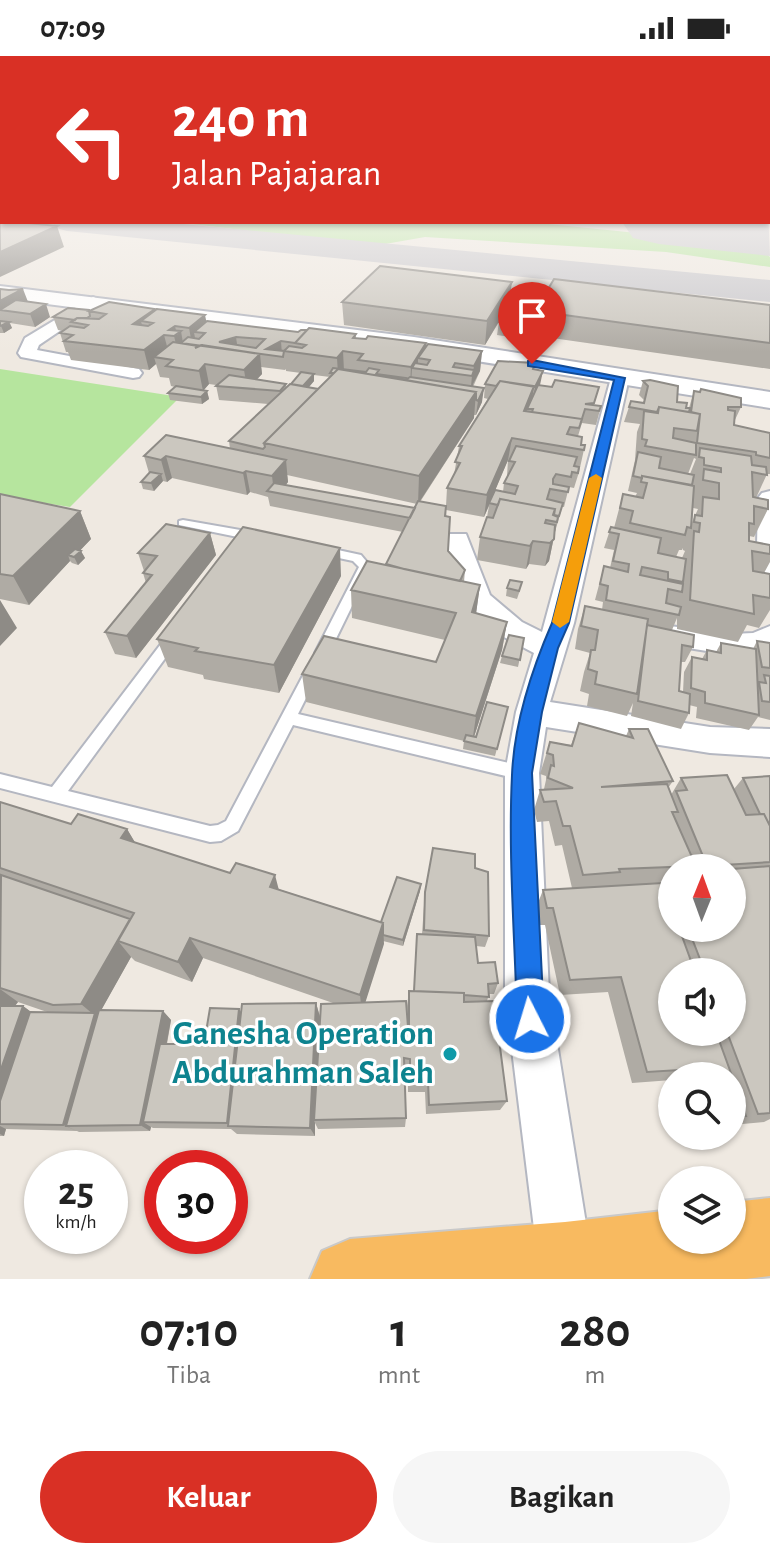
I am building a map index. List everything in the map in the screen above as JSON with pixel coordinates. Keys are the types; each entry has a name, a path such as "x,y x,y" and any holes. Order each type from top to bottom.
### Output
{"highway":[{"path":"350,1279 565,1262 770,1237"}],"main road":[{"path":"0,292 414,344 770,400"}],"street":[{"path":"93,302 23,341 27,353 133,373"},
{"path":"565,1262 527,993 522,773 532,712 567,632 620,378"},
{"path":"770,498 770,594"},
{"path":"457,539 478,600 512,629 567,632"},
{"path":"621,630 742,645 762,643 770,636"},
{"path":"532,712 710,740 770,743"}],"lane":[{"path":"183,523 244,542 264,539"},
{"path":"0,781 210,834 221,833 232,826 365,567 357,558 310,548"},
{"path":"55,795 184,622"},
{"path":"289,718 522,773"}],"green space":[{"path":"309,238 419,238 385,244"},
{"path":"442,238 687,238 756,245 770,257 770,267 666,252"},
{"path":"0,369 180,397 70,507 0,496"}],"building":[{"path":"0,238 31,238 0,252"},
{"path":"380,266 512,282 487,321 342,302"},
{"path":"554,279 770,305 770,343 535,311"},
{"path":"0,289 9,290 23,289 0,301"},
{"path":"517,297 541,300 524,326 499,322"},
{"path":"16,300 46,304 30,314 0,310"},
{"path":"109,302 155,309 133,324 148,326 153,323 141,321 157,309 205,315 189,328 175,326 169,330 181,331 174,336 164,335 144,350 64,341 73,335 60,333 70,326 84,328 88,325 71,322 77,318 99,319 106,314 89,311"},
{"path":"68,308 89,310 90,316 75,320 53,317"},
{"path":"207,321 298,332 307,330 295,343 281,341 266,349 284,351 283,357 181,343 188,337 199,339 205,333 194,332","holes":["236,337 265,339 256,348 219,342"]},
{"path":"309,328 356,334 353,338 366,339 368,336 426,343 411,367 358,360 363,354 343,351 337,358 284,351 289,346 302,348 306,345 295,343"},
{"path":"173,342 198,346 195,348 202,345 260,354 244,370 205,364 199,371 166,366 173,360 154,357"},
{"path":"428,344 482,351 474,366 455,363 453,367 474,370 472,376 412,368 415,363 427,365 430,360 418,358"},
{"path":"498,361 535,363 533,369 543,371 535,387 500,381 496,386 485,384"},
{"path":"333,368 366,372 369,368 379,370 376,374 406,378 338,369 330,373"},
{"path":"338,369 476,392 419,476 264,443"},
{"path":"301,372 314,374 303,386 291,384"},
{"path":"229,375 286,384 280,391 216,386"},
{"path":"410,377 484,388 478,401 476,392 406,380"},
{"path":"555,380 599,387 594,403 585,404 601,406 599,411 585,409 582,419 527,409 538,385 552,387"},
{"path":"500,381 534,386 524,411 582,419 579,428 570,427 567,434 582,437 584,450 512,438 487,495 447,488 460,463 455,462 462,446 459,446"},
{"path":"643,381 678,386 677,402 687,403 689,412 659,407 657,412 629,407 631,401 644,403 648,386"},
{"path":"290,384 318,389 264,443 263,449 229,441"},
{"path":"176,386 207,391 201,397 168,393"},
{"path":"701,389 741,398 741,407 728,407 728,410 735,411 734,425 770,433 770,458 756,455 756,452 697,443 700,414 691,412 694,391 700,392"},
{"path":"659,407 700,414 697,431 674,428 673,438 696,443 696,455 645,446 647,440 642,439 644,411 658,413"},
{"path":"166,435 286,460 272,476 243,473 166,456 161,460 144,456"},
{"path":"516,446 577,457 574,466 579,467 578,473 572,472 571,477 556,474 553,479 553,484 569,487 568,492 550,489 547,499 563,503 559,516 554,515 555,509 500,499 498,505 489,503 495,490 515,494 518,486 504,483 515,462 509,461"},
{"path":"700,448 751,456 752,465 766,467 767,475 752,472 753,497 768,500 768,509 754,506 754,524 749,523 749,541 770,545 770,554 752,551 753,571 770,574 770,598 753,595 754,614 690,600 694,531 699,532 700,523 694,522 695,515 702,516 703,497 719,499 719,483 703,480 704,469 721,472 721,468 704,465 704,458 699,457"},
{"path":"638,452 661,457 659,468 694,475 692,485 633,476"},
{"path":"150,472 161,474 151,483 141,482"},
{"path":"642,476 694,486 691,528 687,527 685,535 630,523 633,511 620,508 623,494 643,498 647,483 641,482"},
{"path":"274,483 415,508 410,518 267,491"},
{"path":"0,494 80,511 13,576 0,574"},
{"path":"500,499 555,509 553,515 558,517 557,522 546,520 545,523 555,525 554,539 550,543 533,541 530,546 480,537 487,517 493,518"},
{"path":"418,501 446,506 445,516 450,517 448,551 465,570 460,581 386,564"},
{"path":"166,524 210,533 127,636 105,632 152,575 143,573 157,556 138,553"},
{"path":"243,527 340,548 274,665 195,651 198,648 157,639"},
{"path":"611,527 661,538 658,553 686,559 683,582 668,579 668,572 642,567 640,575 683,584 682,592 668,589 666,603 681,607 679,615 606,600 608,586 600,584 604,566 628,572 629,564 613,561 619,534 609,532"},
{"path":"75,549 81,551 74,557 68,555"},
{"path":"367,561 480,585 472,612 507,622 476,716 302,674 324,636 436,662 456,613 351,590"},
{"path":"510,580 522,582 519,591 507,588"},
{"path":"585,606 648,619 637,694 595,684 597,672 588,669 598,630 581,626"},
{"path":"647,625 694,635 693,647 682,645 679,691 690,694 689,713 638,701"},
{"path":"509,635 524,638 520,660 502,656"},
{"path":"757,641 770,643 770,668 762,667"},
{"path":"721,643 756,649 759,715 705,703 705,692 691,688 692,657 707,660 707,650 721,653"},
{"path":"764,675 770,676 770,702 762,701 759,682 766,683"},
{"path":"487,702 508,707 497,749 464,741 466,735 476,737"},
{"path":"579,723 633,738 629,729 648,729 673,781 601,787 667,784 678,812 672,812 691,854 658,854 658,867 583,875 570,826 563,826 556,801 544,802 540,790 573,788 548,778 551,765 554,766 553,755 547,753 550,742 572,746"},
{"path":"727,775 746,815 764,814 770,826 770,862 746,864 746,854 702,854 676,791 687,790 681,778"},
{"path":"770,776 770,826 764,814 760,814 743,778"},
{"path":"0,802 71,824 78,814 127,829 121,838 230,873 236,863 275,875 270,887 383,923 360,995 190,938 178,962 118,941 134,913 0,868"},
{"path":"433,848 475,854 475,868 488,872 489,936 424,930 425,892"},
{"path":"770,866 770,1113 758,1114 746,1082 746,1062 738,1062 732,1046 746,1046 746,958 700,958 693,942 746,942 746,868"},
{"path":"1,875 130,919 81,1004 53,1005 0,988"},
{"path":"397,877 421,884 403,940 383,935 381,922"},
{"path":"658,883 658,942 684,942 690,958 658,958 658,1046 721,1046 727,1062 658,1062 658,1071 647,1072 621,977 570,980 553,908 547,908 543,890"},
{"path":"417,934 475,937 478,963 495,962 498,983 488,984 489,997 414,991"},
{"path":"409,991 464,993 464,1002 494,1001 507,1101 429,1105 428,1082 410,1081 410,1059 404,1058 406,1118 314,1120 321,1004 406,1001 409,1040"},
{"path":"316,1003 310,1128 228,1126 242,1004"},
{"path":"0,1006 23,1006 0,1072"},
{"path":"210,1008 239,1009 227,1123 143,1122 160,1044 204,1044"},
{"path":"99,1010 163,1011 140,1125 66,1126"},
{"path":"30,1012 95,1013 63,1125 0,1124 0,1101"}],"taxiway":[{"path":"231,238 770,291"}],"slow traffic":[{"path":"560,622 596,478"}],"place":[{"name":"Ganesha Operation Abdurahman Saleh","path":"450,1054"}],"route":[{"path":"530,1019 522,773 532,712 560,623 620,378 532,364"}]}
